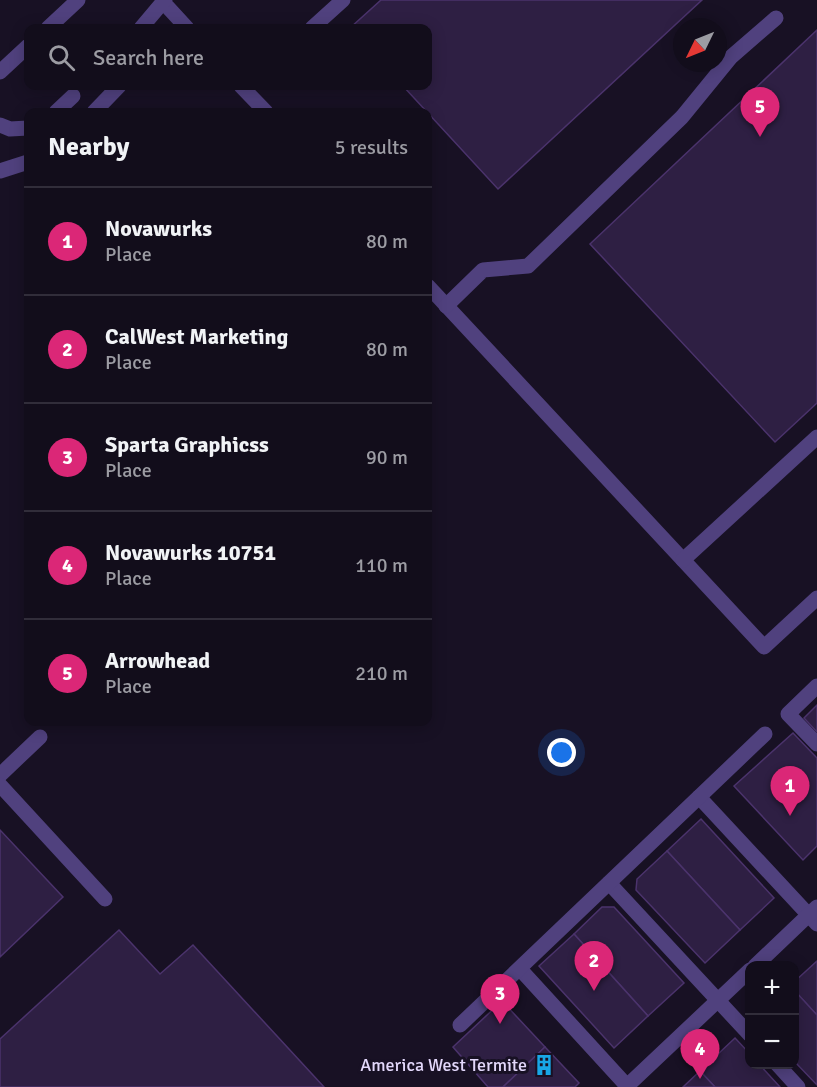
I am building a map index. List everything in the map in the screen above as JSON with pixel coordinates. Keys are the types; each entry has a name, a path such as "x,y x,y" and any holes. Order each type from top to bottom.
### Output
{"street":[{"path":"52,24 78,0"},
{"path":"316,24 343,0"},
{"path":"144,24 164,1 184,24"},
{"path":"446,306 483,270 528,266 682,117 731,57 776,18"},
{"path":"0,72 24,50"},
{"path":"98,108 115,90"},
{"path":"248,90 263,108"},
{"path":"60,108 73,96"},
{"path":"0,125 16,130 24,129"},
{"path":"0,171 24,163"},
{"path":"432,290 764,647 817,598"},
{"path":"683,560 817,437"},
{"path":"817,686 788,714 817,744"},
{"path":"460,1025 765,734"},
{"path":"0,775 40,737"},
{"path":"0,785 105,899"},
{"path":"699,797 814,915 761,961"},
{"path":"609,883 745,1030"},
{"path":"520,969 627,1087 745,975"},
{"path":"781,1069 798,1087"}],"building":[{"path":"381,0 702,0 683,18 673,18 673,27 498,189 432,117 432,108 423,108 407,90 432,90 432,24 354,24"},
{"path":"817,30 817,403 775,442 590,244"},
{"path":"817,705 817,732 804,718"},
{"path":"793,733 817,758 817,846 803,860 734,786"},
{"path":"701,819 774,898 740,930 667,851"},
{"path":"0,830 63,897 0,957"},
{"path":"667,851 740,930 705,963 636,890 637,879"},
{"path":"602,907 614,907 684,983 648,1016 574,934"},
{"path":"119,930 160,974 193,945 324,1087 0,1087 0,1039"},
{"path":"574,934 648,1016 614,1048 539,966"},
{"path":"817,961 817,1015 799,995 799,977"},
{"path":"799,995 817,1015 817,1085 799,1066"},
{"path":"502,1001 545,1047 503,1087 488,1087 453,1047"},
{"path":"735,1038 745,1049 745,1069 764,1069 780,1087 715,1087 700,1071"},
{"name":"America West Termite","path":"545,1047 579,1083 575,1087 503,1087"},
{"path":"700,1071 715,1087 683,1087"}],"place":[{"name":"Arrowhead","path":"760,137"},
{"name":"Novawurks","path":"790,816"},
{"name":"CalWest Marketing","path":"594,991"},
{"name":"Sparta Graphicss","path":"500,1024"},
{"name":"America West Termite","path":"544,1065"},
{"name":"Novawurks 10751","path":"700,1079"}]}
